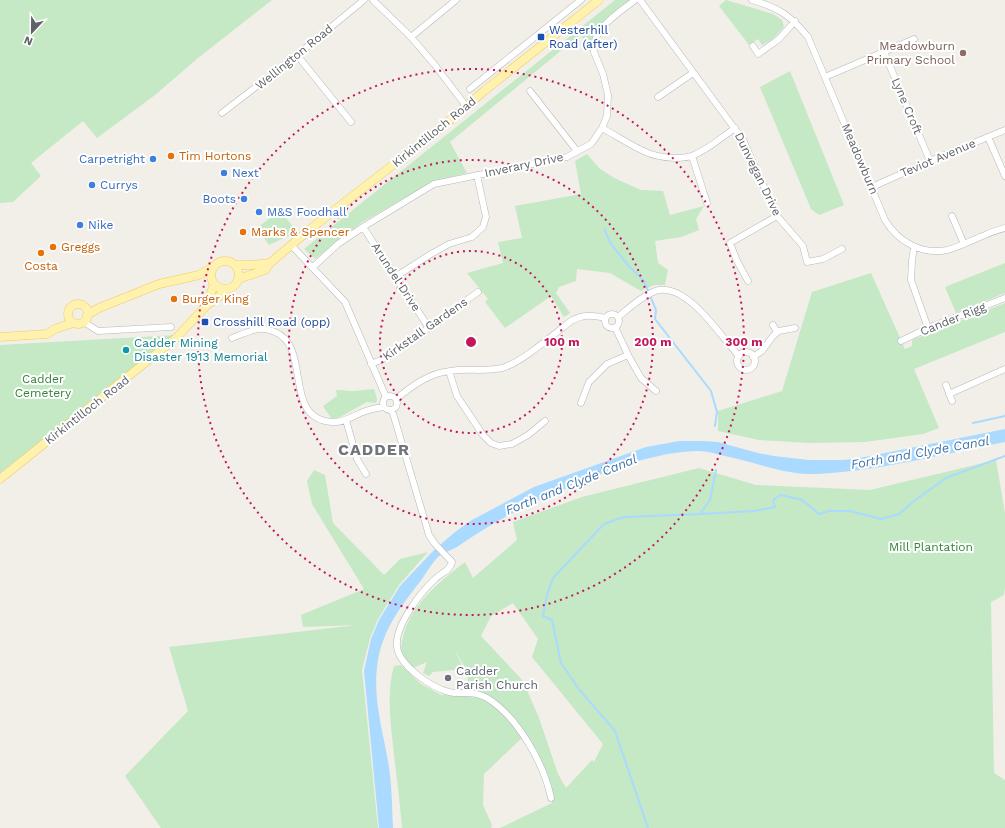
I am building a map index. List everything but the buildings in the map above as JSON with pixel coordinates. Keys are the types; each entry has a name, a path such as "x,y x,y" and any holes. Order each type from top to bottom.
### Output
{"main road":[{"name":"Kirkintilloch Road","path":"238,279 265,270 270,263 292,246 309,230 436,131 599,0"},
{"path":"55,329 73,323 77,324 86,315 98,308 159,284 199,275 218,262 224,260 230,261 235,265 238,271 238,279 233,286 226,289 221,288 213,281 199,275"},
{"path":"235,265 270,263"},
{"path":"213,281 210,274 214,266"},
{"name":"Kirkintilloch Road","path":"207,305 213,281"},
{"name":"Kirkintilloch Road","path":"0,479 165,348 186,330 207,305 226,289"},
{"path":"73,323 68,318 68,315 69,309 75,304 82,305 86,315"},
{"path":"0,337 48,334 68,315"}],"street":[{"name":"Wellington Road","path":"222,113 297,55 364,0"},
{"path":"373,0 411,37 466,106"},
{"path":"411,37 456,0"},
{"path":"470,89 580,0"},
{"name":"Inverary Drive","path":"313,267 338,244 434,184 567,157 577,150 584,149 591,144 602,128 606,116 608,94 594,49 600,29 635,0"},
{"name":"Dunvegan Drive","path":"640,0 743,140 777,216 803,246 808,262 823,259 842,249"},
{"name":"Meadowburn","path":"752,0 770,5 782,11 795,21 808,37 889,226 902,240 914,247 941,251 954,248 1005,228"},
{"path":"753,46 758,54 779,40 795,21"},
{"path":"825,77 914,39"},
{"name":"Lyne Croft","path":"884,52 930,161"},
{"path":"297,55 351,122"},
{"path":"658,97 693,73"},
{"path":"530,91 577,150"},
{"path":"602,128 648,153 678,158 692,156 707,148 735,128"},
{"name":"Teviot Avenue","path":"872,188 930,161 1005,130"},
{"path":"988,137 1005,176"},
{"path":"692,156 707,203"},
{"path":"396,277 449,244 472,237 483,227 486,218 477,175"},
{"path":"748,281 737,261 730,243 777,216"},
{"path":"952,216 964,244"},
{"name":"Arundel Drive","path":"363,227 429,328"},
{"path":"292,246 345,302 386,397"},
{"path":"914,247 911,280 928,328"},
{"path":"618,317 643,298 658,290 673,291 689,301 706,317 739,356"},
{"name":"Kirkstall Gardens","path":"371,364 388,357 478,292"},
{"name":"Cander Rigg","path":"902,341 928,328 1005,298"},
{"path":"396,399 410,387 428,377 449,371 503,368 522,358 579,316 591,315 606,318 612,314 618,317"},
{"path":"86,315 98,331 171,326"},
{"path":"615,328 619,323 618,317"},
{"path":"606,318 605,322 607,326 615,328"},
{"path":"773,325 777,332"},
{"path":"615,328 628,355 642,378 656,392"},
{"path":"753,356 762,351 777,332 795,328"},
{"path":"232,338 259,329 270,330 281,335 289,343 305,408 315,418 332,422 346,420 364,411 384,407 388,410 392,410"},
{"path":"747,352 753,356 755,362 749,369 746,370 738,365 739,356 742,353 747,352"},
{"path":"581,403 589,382 607,364 628,355"},
{"path":"949,394 1005,370"},
{"path":"449,371 457,396 483,435 491,443 499,446 512,444 528,435 545,421"},
{"path":"946,385 952,401"},
{"path":"386,397 390,396 396,399"},
{"path":"384,407 383,400 386,397"},
{"path":"392,410 397,405 396,399"},
{"path":"392,410 429,535 435,544 452,562 447,570 436,578 416,600 404,620 396,646 406,664 434,687 450,692 470,692 485,697 500,708 515,725 535,756 548,782 551,798"},
{"path":"346,420 357,459 366,474"}],"green space":[{"path":"0,0 272,0 198,58 155,95 97,138 83,121 31,163 41,176 13,202 0,203"},
{"path":"615,0 630,0 601,25 593,38 591,46 580,35 450,142 467,173 432,182 361,223 315,259 304,249"},
{"path":"726,0 773,14 782,20 784,27 773,39 762,45 758,39 749,45 719,6"},
{"path":"790,71 844,205 819,215 811,209 760,87"},
{"path":"587,154 599,168 614,178 641,190 663,191 670,215 704,206 696,219 699,230 681,237 655,241 658,263 668,270 665,285 654,285 641,291 610,273 577,269 576,281 559,287 556,293 570,313 564,317 551,296 505,328 485,302 488,299 467,273 503,263 498,242 522,238 515,206 581,194 575,161"},
{"path":"280,210 297,232 269,245 257,228"},
{"path":"1005,263 1005,293 956,313 945,287"},
{"path":"871,273 905,349 912,346 912,340 1005,303 1005,332 914,369 939,428 923,434 865,442 810,443 759,440 718,431 718,411 782,391 812,292"},
{"name":"Cadder Cemetery","path":"177,335 0,476 0,345"},
{"path":"374,389 377,399 376,403 367,402 338,418 331,418 323,406 337,396 336,390 353,391"},
{"name":"Mill Plantation","path":"996,460 1005,513 1005,587 1004,595 991,602 994,773 1005,780 1005,828 500,828 552,803 553,793 524,736 484,774 483,805 492,825 491,828 402,828 390,710 390,688 394,666 401,665 421,684 441,695 470,693 466,669 454,649 464,669 433,672 429,676 423,673 427,662 413,668 401,656 402,641 406,627 421,602 442,581 465,562 473,578 517,540 513,522 582,497 699,468 756,485 870,490","holes":["513,603 538,639 532,657 603,744 594,762 592,760 566,788 558,774 539,718 523,681 481,636 491,616"]},
{"path":"314,470 325,475 333,523 384,575 400,559 428,552 399,585 378,619 370,638 362,670 378,828 161,828 125,776 188,711 169,647 357,625 303,627 301,615 364,589 312,504 307,481"}],"water":[{"name":"Forth and Clyde Canal","path":"1005,429 1005,442 887,466 816,474 804,474 770,468 702,451 667,454 620,467 559,491 500,520 457,547 440,555 401,607 389,627 378,660 376,673 377,698 389,769 392,794 393,828 379,828 364,671 371,639 379,620 400,586 433,551 472,520 534,487 646,447 679,441 718,442 774,456 809,460 844,460"}],"waterway":[{"path":"604,229 611,244 628,265 644,281 656,310 655,319 711,391 717,412 715,426"},
{"path":"973,423 1005,416"},
{"path":"700,514 754,511 775,507 773,500 781,495 802,500 819,514 829,511 850,511 881,519 899,514 946,478 1005,456"},
{"path":"648,828 615,731 578,688 561,663 552,620 543,616 547,595 553,578 604,524 624,517 700,514 710,500 716,470"}],"place":[{"name":"Westerhill Road (after)","path":"541,37"},
{"name":"Meadowburn Primary School","path":"963,53"},
{"name":"Tim Hortons","path":"171,156"},
{"name":"Carpetright","path":"153,159"},
{"name":"Next","path":"224,173"},
{"name":"Currys","path":"92,185"},
{"name":"Boots","path":"244,199"},
{"name":"M&S Foodhall","path":"259,212"},
{"name":"Nike","path":"80,225"},
{"name":"Marks & Spencer","path":"243,232"},
{"name":"Greggs","path":"53,247"},
{"name":"Costa","path":"41,253"},
{"name":"Burger King","path":"174,299"},
{"name":"Crosshill Road (opp)","path":"205,322"},
{"name":"Cadder Mining Disaster 1913 Memorial","path":"126,350"},
{"name":"Cadder Parish Church","path":"448,678"}],"district":[{"name":"CADDER","path":"374,449"}]}
